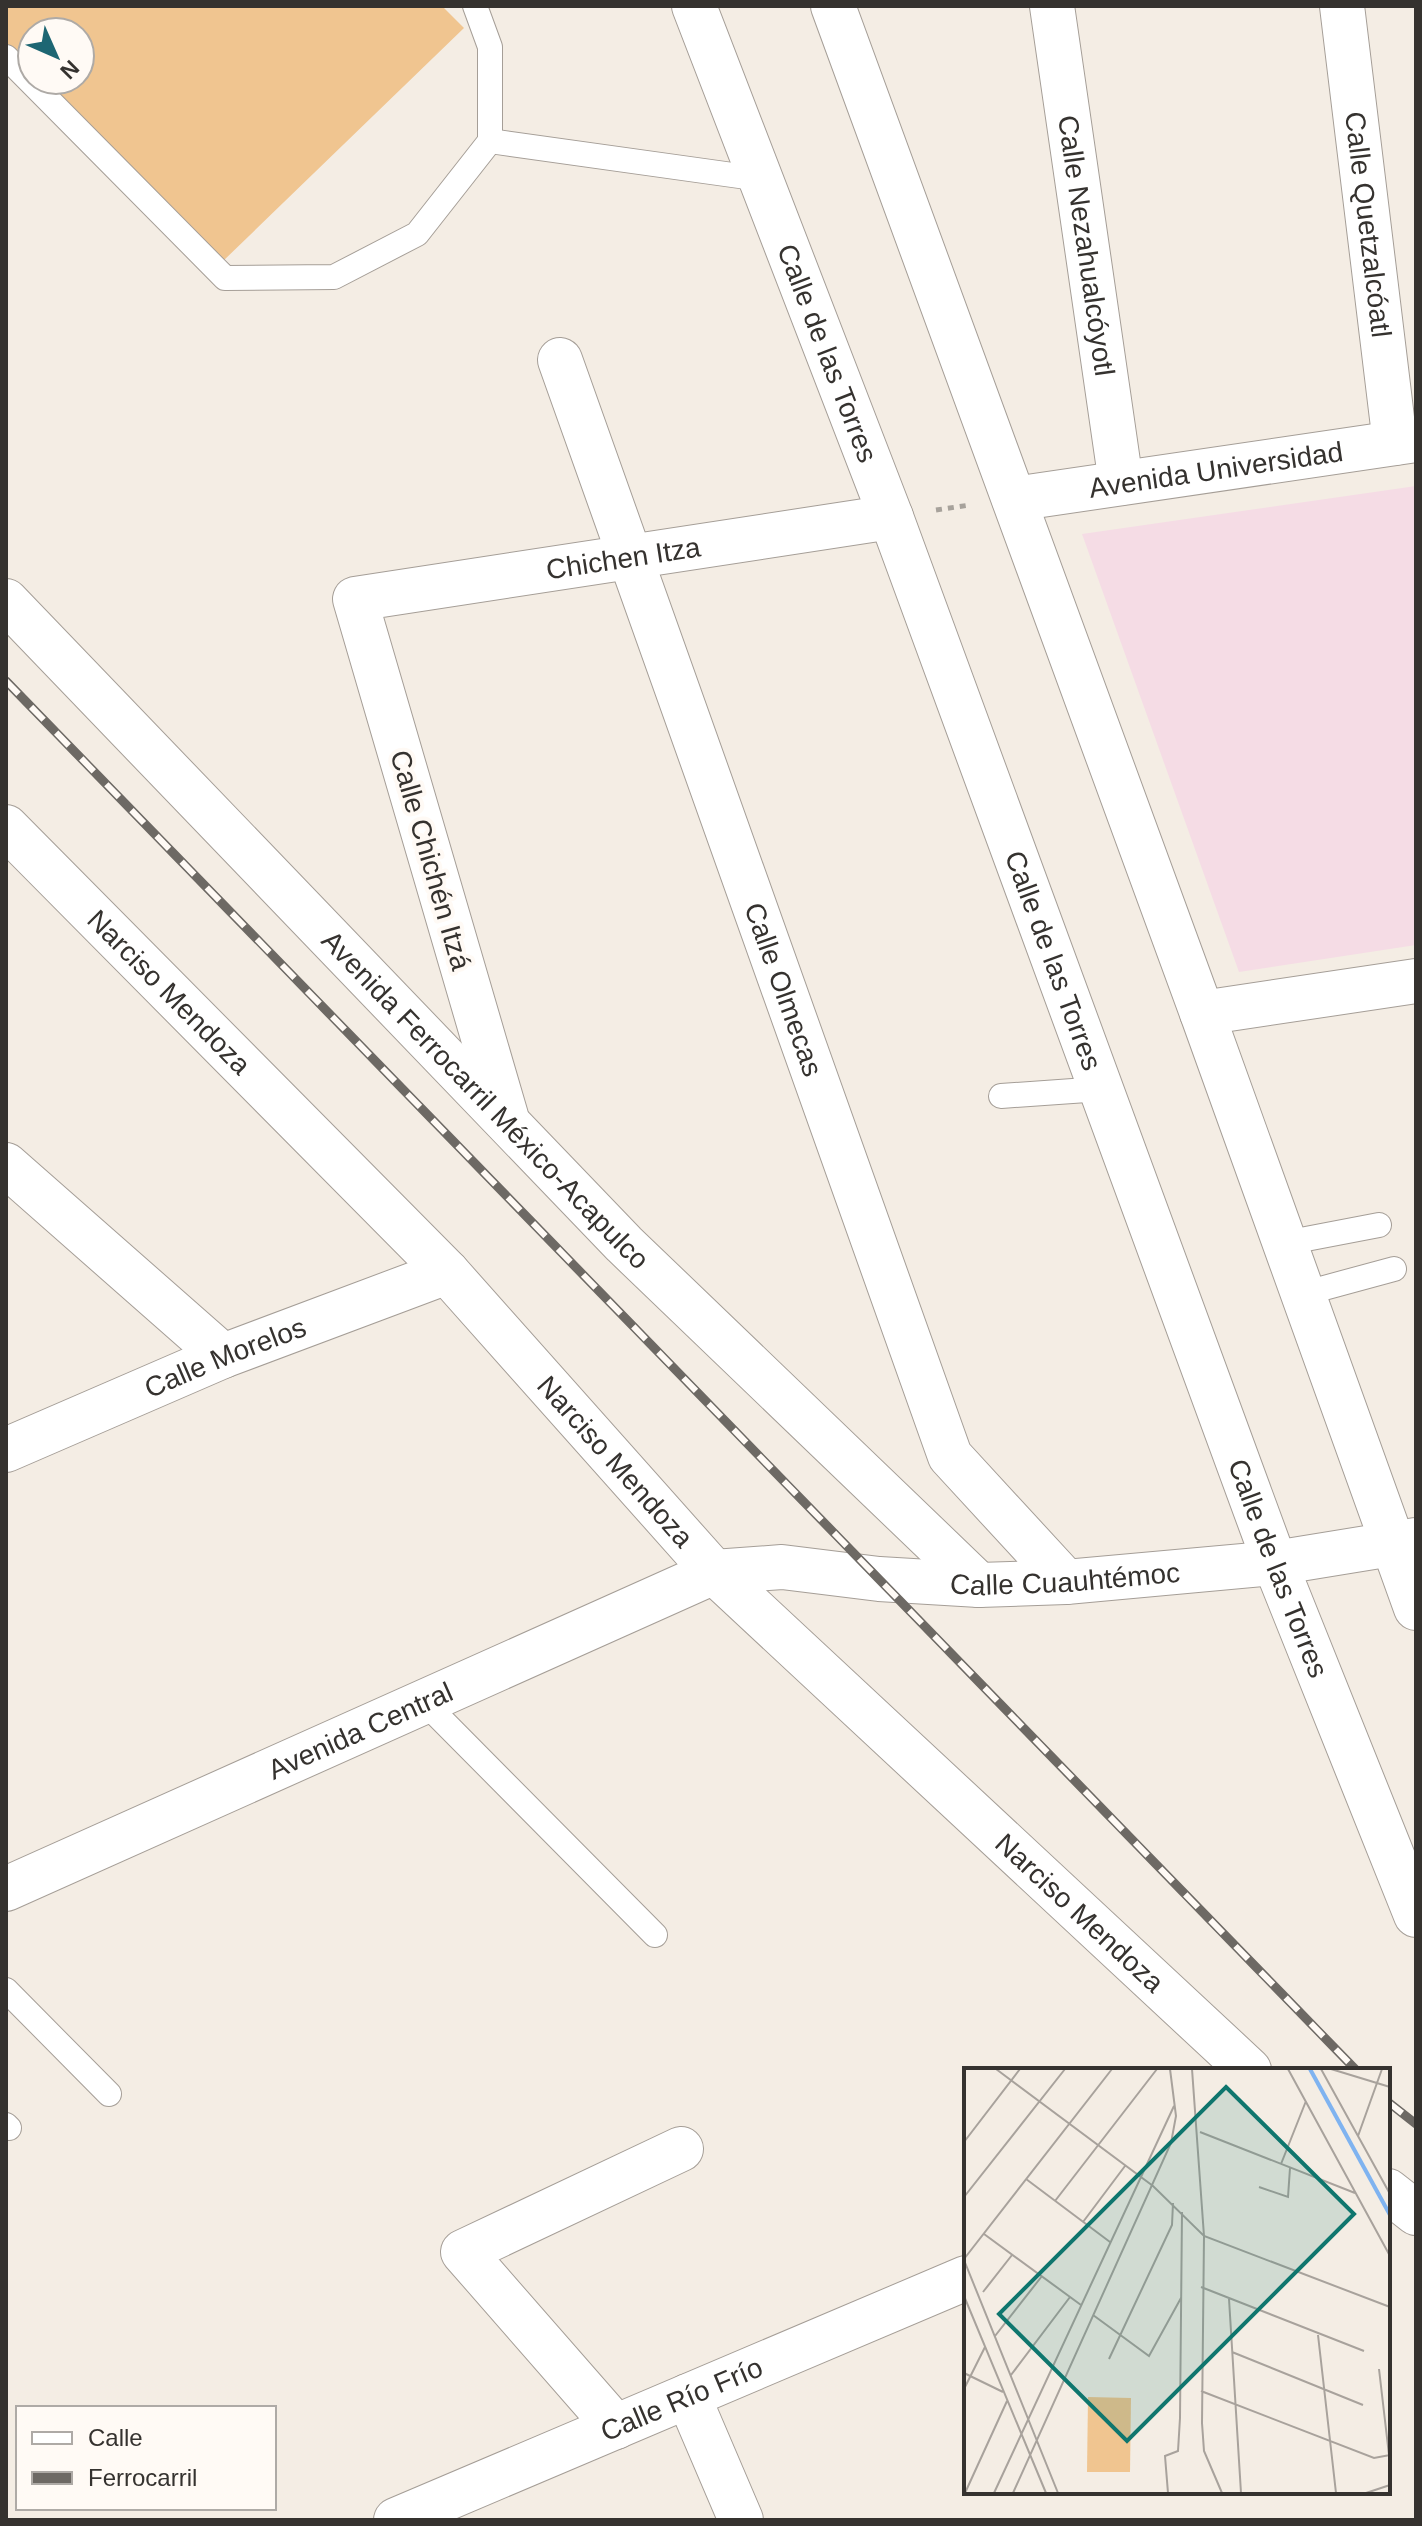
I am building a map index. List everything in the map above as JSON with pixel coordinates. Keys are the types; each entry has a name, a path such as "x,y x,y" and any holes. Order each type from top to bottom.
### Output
{"street":[{"name":"Calle de las Torres","path":"694,6 891,517 1275,1563 1416,1915"},
{"path":"833,6 1302,1294 1404,1542 1416,1608"},
{"name":"Calle Nezahualcóyotl","path":"1052,6 1121,483"},
{"name":"Calle Quetzalcóatl","path":"1342,6 1405,441"},
{"name":"Calle Olmecas","path":"560,360 950,1456 1066,1582"},
{"name":"Avenida Universidad","path":"1014,499 1405,441"},
{"name":"Chichen Itza","path":"355,599 891,517"},
{"name":"Calle Chichén Itzá","path":"355,599 507,1121"},
{"name":"Avenida Ferrocarril México-Acapulco","path":"6,601 624,1244 979,1585"},
{"name":"Narciso Mendoza","path":"6,827 447,1272 714,1572 1247,2068"},
{"path":"1202,1013 1416,981"},
{"path":"6,1165 223,1356"},
{"name":"Calle Morelos","path":"6,1450 223,1356 447,1272"},
{"name":"Calle Cuauhtémoc","path":"714,1572 782,1567 879,1579 979,1585 1066,1582 1275,1563 1404,1542"},
{"name":"Avenida Central","path":"6,1889 714,1572"},
{"path":"616,2427 463,2252 681,2149"},
{"path":"1390,2193 1416,2213"},
{"name":"Calle Río Frío","path":"396,2520 964,2279"},
{"path":"688,2396 741,2520"}],"lane":[{"path":"6,57 225,278 334,277 417,234 490,141 490,47 475,6"},
{"path":"490,141 761,179"},
{"path":"1001,1096 1101,1089"},
{"path":"1285,1243 1379,1225"},
{"path":"1302,1294 1394,1269"},
{"path":"424,1702 655,1935"},
{"path":"6,1990 109,2094"}],"path":[{"path":"891,517 1014,499"}],"shaded area":[{"path":"6,6 442,6 464,28 221,263 59,96 96,96 96,16 16,16 16,52 6,42"},
{"path":"1416,486 1416,945 1239,972 1082,534"}],"railway":[{"path":"6,681 1354,2068"},
{"path":"1390,2104 1416,2124"}]}
